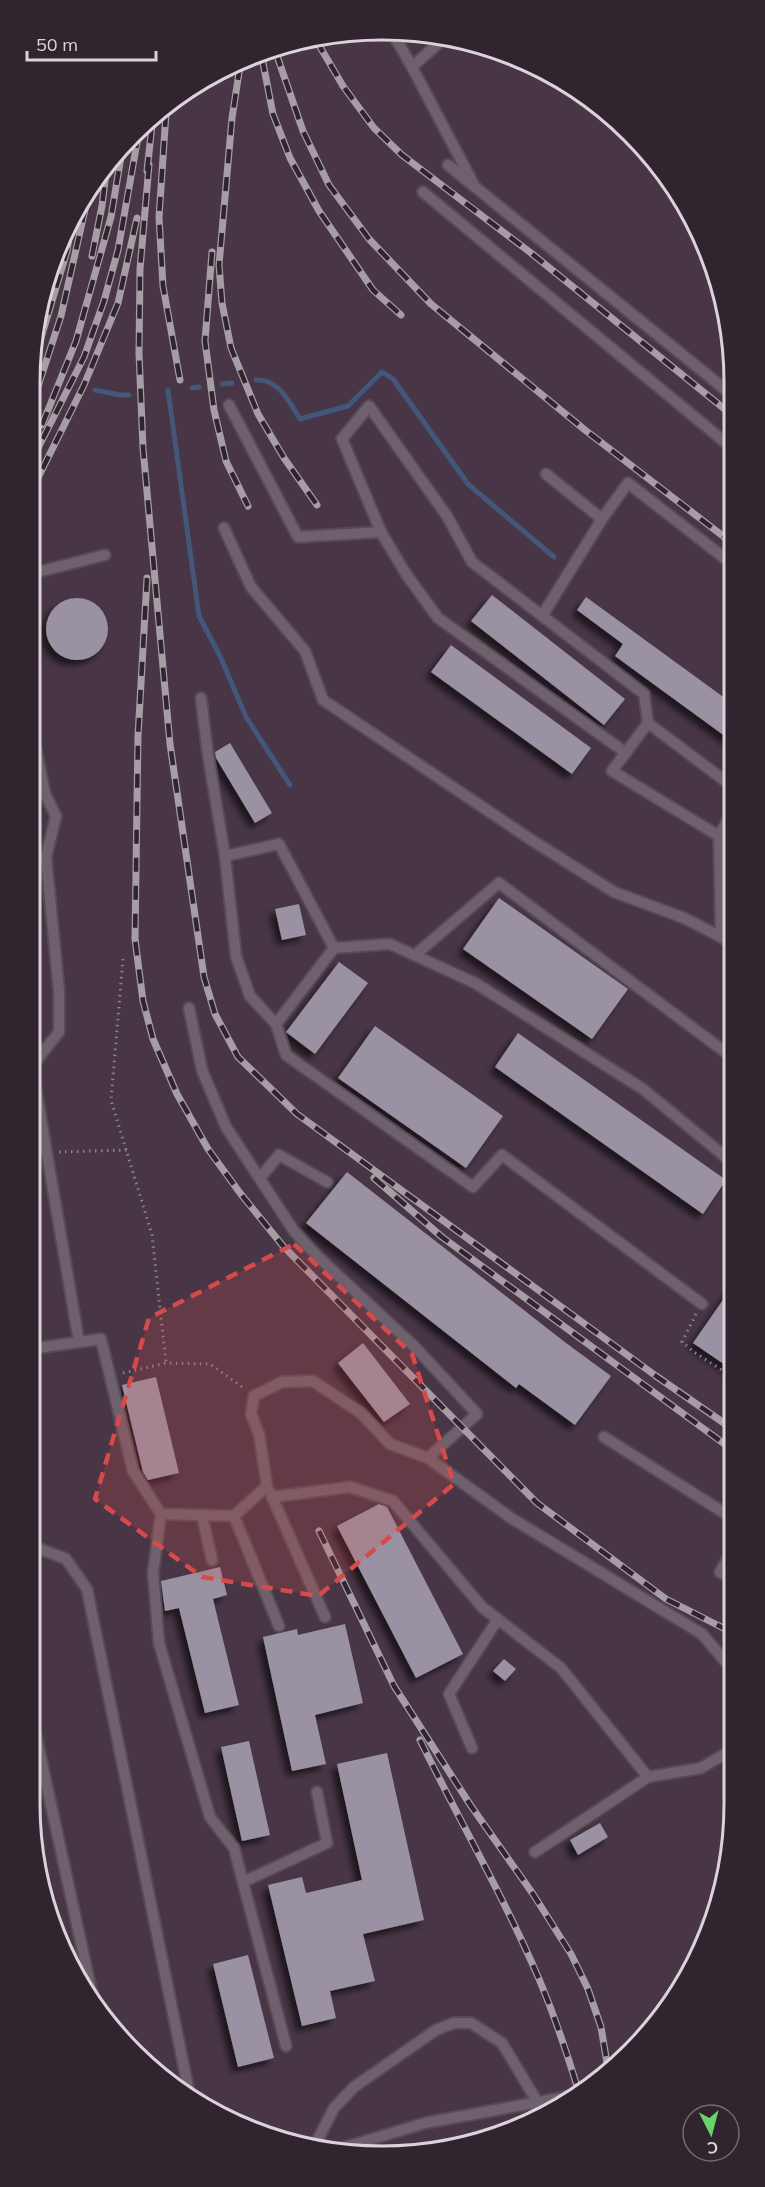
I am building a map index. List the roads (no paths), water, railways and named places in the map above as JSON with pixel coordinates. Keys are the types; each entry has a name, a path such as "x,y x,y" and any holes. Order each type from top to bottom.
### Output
{"lane":[{"path":"397,41 476,188"},
{"path":"412,67 437,45"},
{"path":"448,165 724,389"},
{"path":"423,192 724,441"},
{"path":"229,405 298,537 381,532"},
{"path":"626,753 438,618 406,574 381,532 342,439 369,406 447,516 472,562 644,694 648,723 626,753 612,771 724,840"},
{"path":"546,474 602,519"},
{"path":"542,616 602,519 628,483 724,558"},
{"path":"224,528 251,587 304,651 323,700 530,839 614,892 684,918 724,939"},
{"path":"40,571 105,555"},
{"path":"201,698 225,856 236,956 250,996 276,1024 286,1055 473,1187 502,1155 702,1304"},
{"path":"648,723 724,780"},
{"path":"40,769 45,794 56,816 46,857 59,991 59,1032 40,1056"},
{"path":"40,792 45,794"},
{"path":"721,937 719,836 724,827"},
{"path":"225,856 279,844 334,948"},
{"path":"40,857 46,857"},
{"path":"415,955 499,883 724,1051"},
{"path":"276,1024 334,948 390,944 475,983 643,1089 724,1156"},
{"path":"189,1008 202,1070 226,1126 294,1231 316,1255 414,1346 477,1414 428,1458"},
{"path":"40,1112 79,1342"},
{"path":"260,1178 279,1155 327,1182"},
{"path":"40,1348 101,1339 133,1471 161,1514 153,1573 159,1643 210,1817 234,1848 286,2046"},
{"path":"325,1617 267,1486 259,1434 251,1414 254,1396 282,1382 313,1381 361,1413 390,1444 428,1458 511,1518 702,1634 724,1660"},
{"path":"604,1437 724,1513"},
{"path":"161,1514 234,1516 267,1486"},
{"path":"272,1497 350,1487 393,1501 482,1607 561,1668 648,1777"},
{"path":"202,1515 212,1560"},
{"path":"234,1516 279,1626"},
{"path":"40,1549 66,1559 87,1589 188,2086"},
{"path":"472,1748 449,1694 498,1619"},
{"path":"40,1754 89,1981"},
{"path":"535,1852 648,1777 701,1768 724,1754"},
{"path":"243,1882 327,1843 317,1792"},
{"path":"317,2140 334,2108 354,2087 436,2030 454,2023 471,2023 502,2043 535,2098 536,2110"},
{"path":"362,2146 425,2123 558,2099"}],"waterway":[{"path":"256,380 264,380 277,387 300,419 348,406 382,372 393,379 468,484 554,557"},
{"path":"222,384 232,383"},
{"path":"192,388 199,387"},
{"path":"95,390 129,395"},
{"path":"168,390 199,616 220,656 246,717 290,785"}],"railway":[{"path":"320,46 343,86 374,128 402,155 531,253 724,409"},
{"path":"278,57 303,131 329,185 369,239 431,304 585,430 724,537"},
{"path":"263,63 273,114 290,158 319,211 373,290 401,315"},
{"path":"239,73 232,118 219,265 222,303 231,348 258,414 284,458 317,505"},
{"path":"166,118 159,217 163,286 180,380"},
{"path":"147,171 151,131"},
{"path":"40,444 84,357 104,301 118,250 136,146"},
{"path":"42,425 76,341 111,217 120,163"},
{"path":"149,165 140,269 139,353 143,448 170,744 204,977 215,1014 238,1057 297,1114 724,1423"},
{"path":"92,256 105,183"},
{"path":"40,380 61,316 84,216"},
{"path":"40,474 84,385 118,303 137,218"},
{"path":"212,252 205,341 214,410 226,461 248,506"},
{"path":"46,321 66,256"},
{"path":"147,578 138,736 135,939 143,1001 153,1039 177,1094 208,1149 283,1246 537,1503 666,1599 724,1628"},
{"path":"374,1178 442,1237 724,1444"},
{"path":"319,1531 394,1686 471,1806 533,1894 571,1954 588,1989 601,2027 607,2063"},
{"path":"420,1740 525,1948 556,2022 577,2086"}]}
